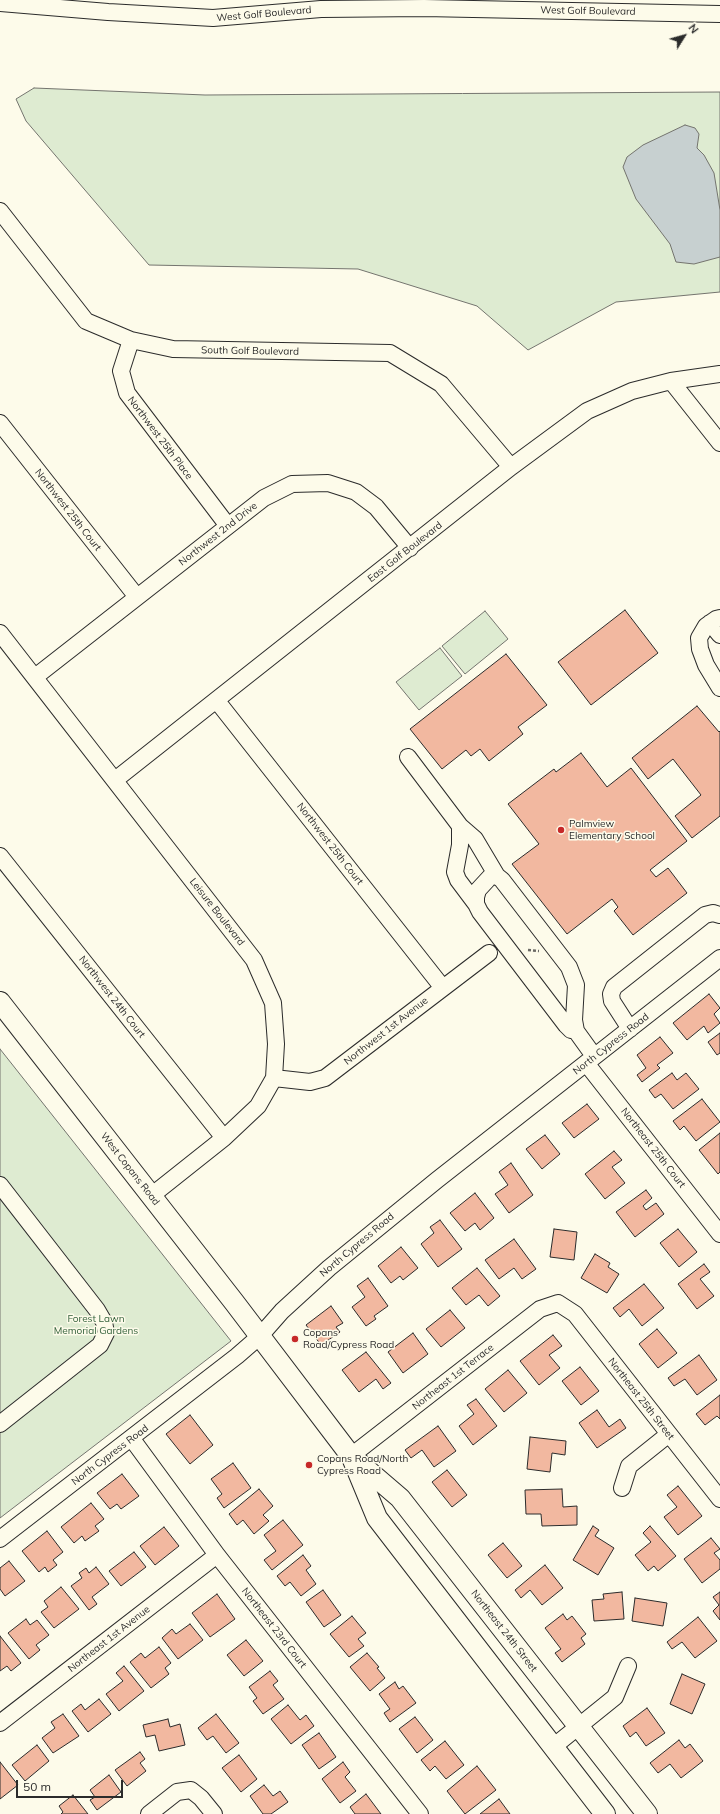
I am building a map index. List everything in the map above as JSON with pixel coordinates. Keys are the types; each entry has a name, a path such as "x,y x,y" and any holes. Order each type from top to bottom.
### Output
{"main road":[{"name":"West Copans Road","path":"0,1002 260,1336"},
{"name":"Northeast 24th Street","path":"260,1336 351,1456 400,1498 647,1814"},
{"name":"Northeast 24th Street","path":"351,1456 377,1518 605,1814"}],"street":[{"name":"West Golf Boulevard","path":"0,3 103,6 213,18 321,9 424,4 696,7 720,14"},
{"name":"South Golf Boulevard","path":"0,211 86,321 131,340 173,349 390,353 441,384 511,467"},
{"name":"Northwest 25th Place","path":"131,340 121,372 127,393 228,526"},
{"name":"East Golf Boulevard","path":"115,780 511,467 587,411 632,391 671,381 720,374"},
{"path":"671,381 720,443"},
{"name":"Northwest 25th Court","path":"0,423 137,597"},
{"name":"Northwest 2nd Drive","path":"35,677 264,498 292,484 328,483 356,492 376,507 410,548"},
{"path":"717,625 706,626 699,638 700,649 706,665 720,688"},
{"name":"Leisure Boulevard","path":"0,632 254,960 273,1003 276,1044 274,1078 258,1106 224,1138 151,1196"},
{"name":"Northwest 25th Court","path":"217,700 442,988"},
{"path":"408,757 460,826 475,839 497,876 506,885 569,967 576,985 574,1020 576,1031"},
{"name":"Northeast 25th Court","path":"460,826 460,845 456,872 458,880 476,904 480,912 566,1025 571,1030 576,1031 590,1060 720,1234"},
{"name":"Northwest 24th Court","path":"0,856 224,1138"},
{"path":"476,904 478,890 482,884 490,877 497,876"},
{"path":"630,1029 612,1001 611,994 614,987 705,915 713,913 720,915"},
{"name":"Northwest 1st Avenue","path":"274,1078 310,1082 325,1078 489,952"},
{"name":"North Cypress Road","path":"0,1539 132,1439 237,1356 260,1336 282,1311 329,1268 437,1180 719,961"},
{"path":"552,1005 576,1002"},
{"path":"0,1185 5,1203 98,1310 104,1322 106,1333 100,1345 0,1424"},
{"name":"Northeast 25th Street","path":"558,1303 574,1314 720,1499"},
{"name":"Northeast 1st Terrace","path":"351,1456 540,1309 558,1303"},
{"path":"622,1488 629,1466 669,1434"},
{"name":"Northeast 23rd Court","path":"132,1439 217,1555 420,1814"},
{"name":"Northeast 1st Avenue","path":"0,1723 217,1555"},
{"path":"553,1747 615,1697 628,1666"},
{"path":"149,1814 177,1792 191,1790 201,1798 214,1814"}],"green space":[{"path":"34,88 205,95 720,92 720,292 616,302 528,350 477,306 358,269 149,265 26,121 16,99"},
{"path":"485,611 508,639 465,674 442,646"},
{"path":"440,648 462,676 419,710 396,682"},
{"name":"Forest Lawn Memorial Gardens","path":"0,1049 231,1341 0,1518"}],"shaded area":[{"path":"685,125 695,128 699,134 697,148 704,155 714,173 720,210 720,257 694,264 676,262 670,244 636,199 623,167 627,157 643,145"}],"building":[{"path":"625,610 658,653 591,705 558,662"},
{"path":"506,654 547,705 518,727 523,734 489,761 480,749 471,756 466,750 442,769 410,729"},
{"path":"697,706 719,732 720,731 720,816 692,838 675,816 701,795 673,759 648,779 632,758"},
{"path":"581,753 607,787 631,768 687,841 650,870 656,877 668,868 687,893 633,935 614,911 618,907 612,899 567,934 512,864 539,844 508,804 554,769 556,772"},
{"path":"709,994 720,1008 714,1014 720,1023 708,1033 704,1026 687,1040 673,1023"},
{"path":"720,1033 720,1053 717,1055 708,1042"},
{"path":"660,1037 673,1053 657,1065 660,1068 642,1082 637,1075 646,1068 637,1055"},
{"path":"672,1073 677,1080 686,1073 699,1089 673,1109 661,1094 655,1098 649,1090"},
{"path":"702,1099 720,1122 696,1141 684,1126 680,1130 673,1121"},
{"path":"587,1104 599,1119 574,1138 562,1123"},
{"path":"720,1133 720,1172 718,1174 699,1150"},
{"path":"545,1135 560,1154 542,1169 526,1149"},
{"path":"614,1151 622,1160 612,1167 625,1183 605,1199 585,1174"},
{"path":"511,1163 533,1195 509,1213 495,1194 508,1185 499,1172"},
{"path":"646,1190 652,1198 643,1206 646,1210 656,1203 664,1214 635,1237 616,1212"},
{"path":"475,1193 494,1218 480,1230 475,1223 465,1231 450,1213"},
{"path":"440,1220 462,1249 438,1267 421,1244 434,1233 430,1227"},
{"path":"554,1229 577,1232 574,1260 550,1257"},
{"path":"678,1229 697,1252 679,1267 660,1243"},
{"path":"514,1239 536,1269 522,1279 514,1268 499,1279 485,1260"},
{"path":"401,1247 418,1268 403,1280 400,1276 391,1283 378,1266"},
{"path":"595,1254 610,1263 608,1267 619,1274 607,1293 581,1278"},
{"path":"704,1264 710,1272 700,1279 714,1296 697,1309 678,1284"},
{"path":"477,1268 500,1296 488,1306 479,1295 466,1305 452,1288"},
{"path":"368,1278 388,1306 374,1316 376,1319 366,1326 352,1307 365,1297 357,1286"},
{"path":"644,1284 664,1308 642,1326 629,1309 620,1317 613,1308"},
{"path":"331,1306 343,1323 336,1327 340,1332 321,1345 306,1325"},
{"path":"450,1310 465,1328 441,1347 426,1329"},
{"path":"657,1329 677,1353 658,1368 639,1344"},
{"path":"413,1333 428,1354 403,1373 388,1352"},
{"path":"553,1335 562,1346 549,1355 560,1368 539,1385 520,1361"},
{"path":"366,1352 391,1383 383,1389 376,1379 359,1392 342,1370"},
{"path":"699,1355 717,1380 697,1395 685,1379 674,1386 668,1378"},
{"path":"580,1367 599,1391 581,1405 562,1381"},
{"path":"508,1370 527,1393 504,1412 485,1389"},
{"path":"720,1395 720,1419 717,1416 705,1425 696,1414"},
{"path":"476,1399 497,1426 473,1445 459,1426 474,1414 467,1405"},
{"path":"597,1410 609,1427 620,1419 626,1428 597,1448 579,1423"},
{"path":"190,1415 213,1445 190,1464 166,1434"},
{"path":"438,1426 456,1451 434,1467 422,1450 411,1458 405,1450"},
{"path":"530,1437 566,1441 565,1455 552,1453 550,1472 527,1469"},
{"path":"233,1463 251,1488 224,1508 217,1498 222,1494 211,1479"},
{"path":"447,1470 467,1495 452,1507 432,1482"},
{"path":"122,1474 139,1496 121,1509 117,1504 110,1509 97,1493"},
{"path":"678,1486 702,1516 678,1535 664,1517 677,1507 667,1495"},
{"path":"259,1489 273,1506 263,1515 269,1521 254,1534 243,1520 237,1525 229,1514"},
{"path":"562,1489 563,1507 577,1506 577,1525 542,1526 541,1514 526,1514 525,1490"},
{"path":"91,1503 104,1519 95,1526 99,1531 85,1541 82,1536 74,1543 61,1527"},
{"path":"283,1520 303,1545 272,1570 264,1560 276,1551 264,1535"},
{"path":"593,1526 599,1530 595,1536 614,1548 598,1575 573,1560"},
{"path":"650,1526 676,1556 658,1571 654,1566 648,1571 635,1555 651,1542 643,1533"},
{"path":"164,1527 179,1546 155,1565 140,1546"},
{"path":"47,1531 63,1552 53,1560 57,1565 48,1572 45,1567 39,1572 22,1551"},
{"path":"711,1538 720,1549 714,1553 720,1560 720,1569 702,1583 684,1559"},
{"path":"503,1543 522,1566 507,1578 488,1555"},
{"path":"134,1552 146,1567 121,1586 109,1571"},
{"path":"303,1555 311,1566 306,1570 316,1584 301,1596 290,1582 285,1586 277,1576"},
{"path":"9,1561 25,1581 5,1596 0,1589 0,1568"},
{"path":"545,1565 563,1588 542,1605 530,1590 521,1598 515,1590"},
{"path":"96,1567 109,1584 92,1597 97,1604 89,1610 71,1586 82,1578 79,1573 86,1568 89,1573"},
{"path":"61,1587 79,1609 54,1628 41,1612 48,1607 44,1601"},
{"path":"323,1590 341,1615 324,1627 306,1602"},
{"path":"622,1592 624,1619 594,1621 592,1600 604,1599 603,1594"},
{"path":"720,1592 720,1620 713,1611 719,1605 713,1597"},
{"path":"217,1594 235,1619 210,1637 192,1613"},
{"path":"635,1598 667,1603 663,1626 632,1621"},
{"path":"563,1614 567,1620 572,1616 586,1634 581,1638 585,1644 562,1662 555,1653 561,1649 545,1628"},
{"path":"352,1616 366,1633 358,1639 364,1646 349,1657 330,1634"},
{"path":"698,1617 717,1641 695,1658 682,1642 672,1649 667,1642"},
{"path":"26,1619 30,1625 37,1620 49,1635 36,1645 40,1650 29,1659 8,1633"},
{"path":"190,1624 203,1640 178,1659 162,1638 172,1629 176,1634"},
{"path":"0,1636 21,1663 11,1671 7,1666 0,1671"},
{"path":"246,1640 263,1661 244,1676 227,1655"},
{"path":"159,1647 171,1663 165,1668 169,1674 151,1688 130,1662 141,1653 145,1658"},
{"path":"367,1653 379,1667 377,1668 385,1678 370,1691 350,1667"},
{"path":"124,1666 144,1691 119,1711 106,1694 123,1681 116,1673"},
{"path":"270,1671 278,1681 273,1685 284,1699 263,1714 253,1701 257,1698 249,1687"},
{"path":"682,1674 705,1684 692,1714 670,1704"},
{"path":"395,1682 399,1689 403,1686 416,1703 390,1722 384,1713 390,1709 379,1694"},
{"path":"99,1699 111,1714 88,1732 72,1711 81,1704 85,1710"},
{"path":"288,1705 300,1720 306,1715 314,1726 291,1744 271,1719"},
{"path":"647,1708 665,1733 646,1746 636,1732 630,1737 623,1726"},
{"path":"63,1714 79,1736 53,1753 42,1738 55,1728 51,1722"},
{"path":"216,1714 239,1743 226,1753 213,1736 207,1740 198,1728"},
{"path":"415,1717 433,1740 417,1753 399,1729"},
{"path":"168,1719 170,1727 180,1724 185,1745 159,1751 155,1735 146,1737 143,1725"},
{"path":"319,1733 336,1757 319,1769 302,1745"},
{"path":"679,1740 685,1748 690,1744 703,1761 681,1778 670,1764 658,1773 650,1763"},
{"path":"445,1741 464,1765 446,1779 435,1766 430,1771 421,1760"},
{"path":"37,1745 49,1761 25,1781 12,1765"},
{"path":"140,1752 145,1759 140,1763 146,1771 127,1786 115,1770"},
{"path":"239,1755 257,1779 241,1792 222,1768"},
{"path":"0,1762 18,1785 0,1799"},
{"path":"343,1762 350,1772 345,1777 356,1791 340,1803 322,1779"},
{"path":"477,1766 496,1790 465,1814 447,1791"},
{"path":"109,1775 121,1792 97,1810 90,1800 95,1797 90,1790"},
{"path":"264,1785 273,1796 280,1791 288,1802 271,1814 263,1814 250,1796"},
{"path":"366,1794 381,1814 355,1814 350,1807"},
{"path":"73,1795 88,1814 61,1814 63,1812 59,1806"},
{"path":"499,1799 510,1814 480,1814"}],"place":[{"name":"Palmview Elementary School","path":"561,830"},
{"name":"Copans Road/Cypress Road","path":"295,1339"},
{"name":"Copans Road/North Cypress Road","path":"309,1465"}]}
